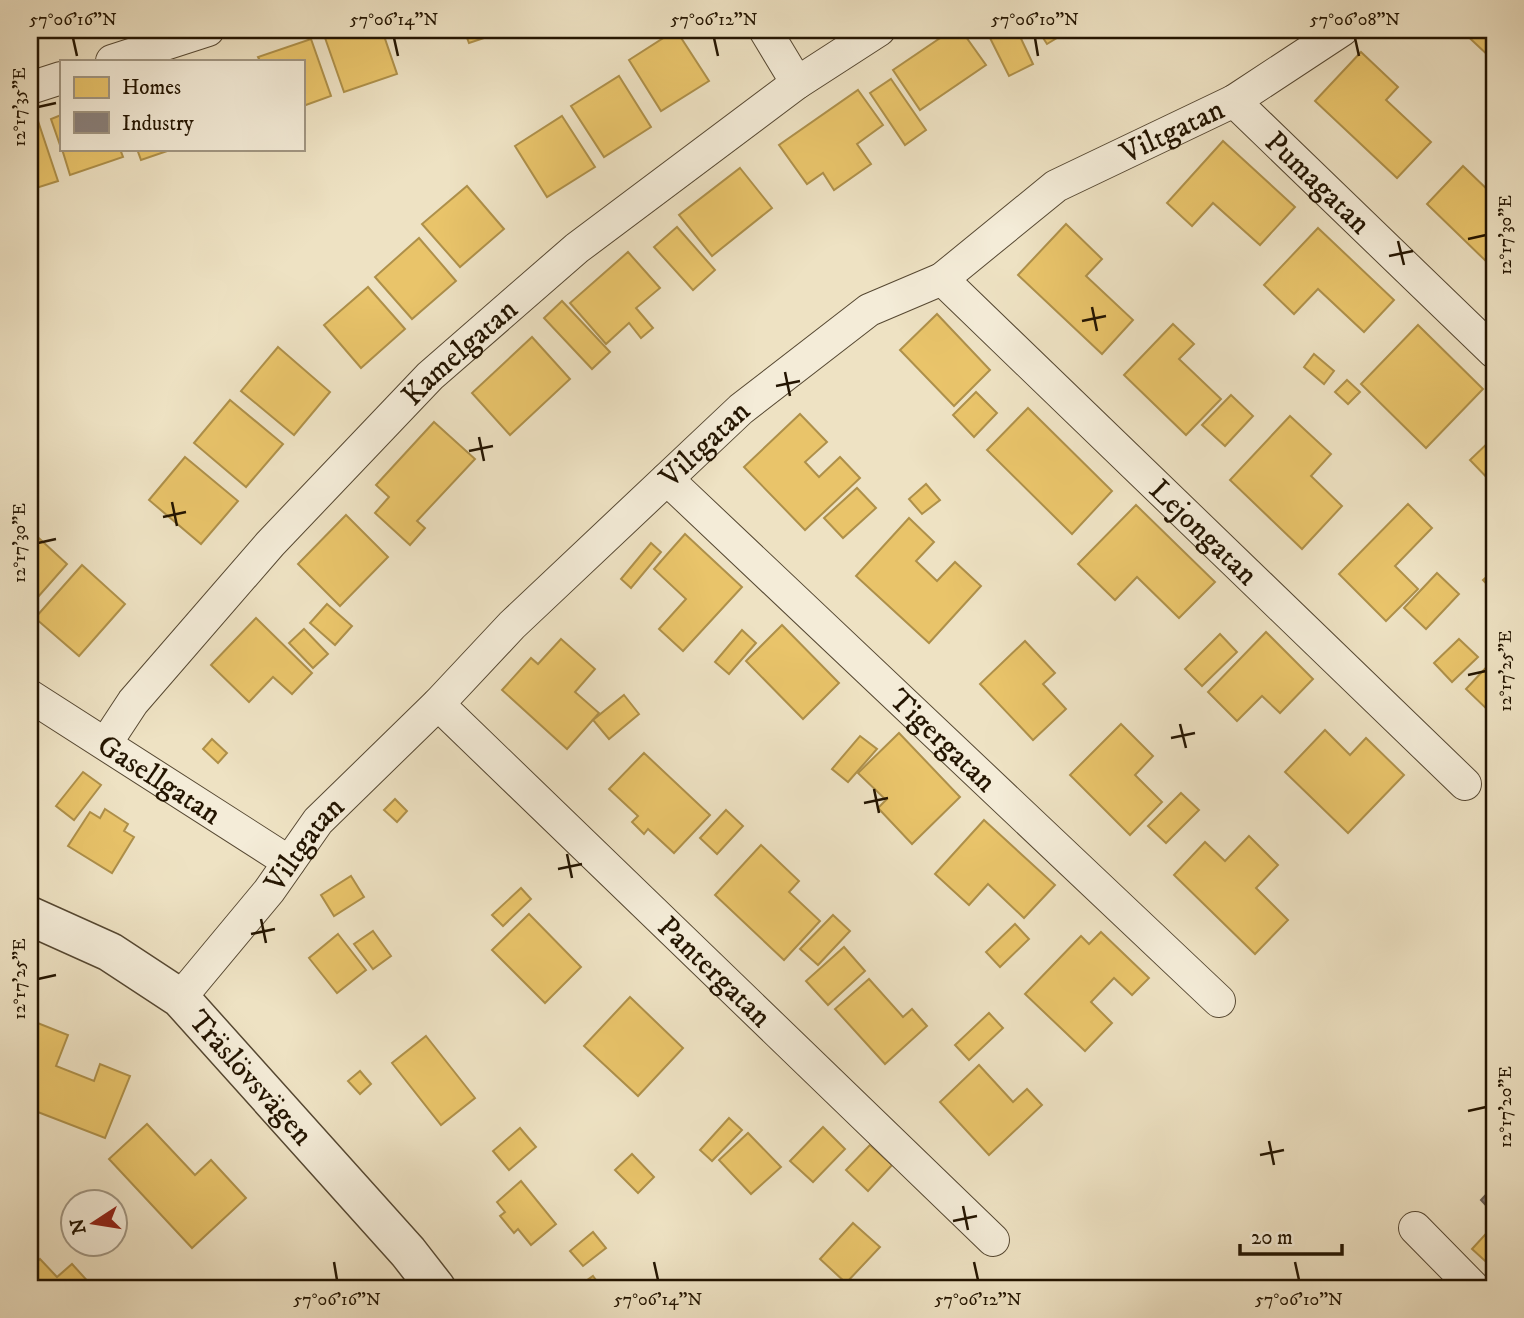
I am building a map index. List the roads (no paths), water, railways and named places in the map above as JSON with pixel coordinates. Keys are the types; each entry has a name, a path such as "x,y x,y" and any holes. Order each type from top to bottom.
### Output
{"street":[{"path":"115,60 208,30"},
{"path":"765,30 797,83"},
{"name":"Kamelgatan","path":"106,743 133,702 261,554 430,376 577,248 797,83 880,30"},
{"name":"Viltgatan","path":"180,998 269,891 318,821 438,704 512,625 741,409 869,310 942,279 1056,186 1234,101 1342,30"},
{"path":"30,88 60,78"},
{"name":"Pumagatan","path":"1234,101 1494,352"},
{"name":"Lejongatan","path":"942,279 1465,784"},
{"name":"Tigergatan","path":"667,479 1219,1001"},
{"name":"Gasellgatan","path":"30,696 289,862"},
{"name":"Pantergatan","path":"438,704 993,1240"},
{"name":"Träslövsvägen","path":"30,916 110,952 180,998 408,1252 436,1288"},
{"path":"1415,1228 1474,1288"}]}
